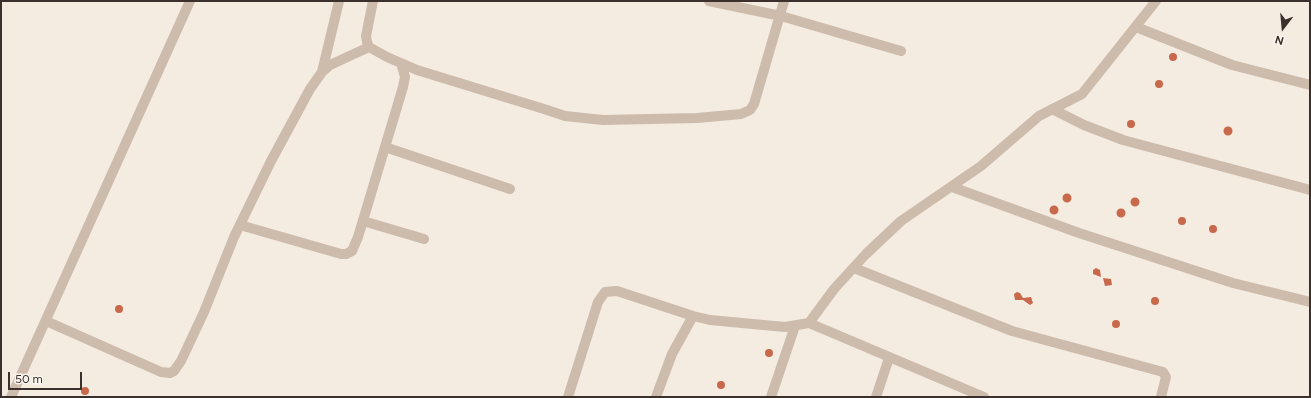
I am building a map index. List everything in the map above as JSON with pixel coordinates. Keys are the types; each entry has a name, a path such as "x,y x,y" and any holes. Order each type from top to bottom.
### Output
{"street":[{"path":"10,397 46,321 190,1"},
{"path":"46,321 161,372 170,373 177,367 204,312 240,225 271,160 322,72 339,1"},
{"path":"373,1 366,36 370,47 387,58 482,91 565,116 602,120 697,118 742,114 750,110 754,104 781,16 784,1"},
{"path":"709,1 781,16 901,51"},
{"path":"809,323 834,289 901,221 981,166 1039,116 1075,99 1082,94 1156,1"},
{"path":"1136,27 1232,65 1310,85"},
{"path":"322,72 338,60 370,47"},
{"path":"240,225 346,254 356,246 402,87 404,77 401,63"},
{"path":"1052,109 1084,125 1123,140 1310,190"},
{"path":"385,147 510,189"},
{"path":"952,187 1012,210 1233,283 1310,302"},
{"path":"363,221 424,239"},
{"path":"854,268 1012,331 1162,372 1166,377 1161,397"},
{"path":"568,397 598,302 605,292 617,291 693,316 710,320 795,326 809,323 984,397"},
{"path":"656,397 672,354 693,316"},
{"path":"771,397 795,326"},
{"path":"876,397 889,358"}],"building":[{"path":"1171,53 1175,53 1177,57 1175,61 1171,61 1169,59 1169,55"},
{"path":"1157,80 1161,80 1163,84 1161,88 1157,88 1155,86 1155,82"},
{"path":"1129,120 1133,120 1135,124 1133,128 1129,128 1127,126 1127,122"},
{"path":"1226,127 1230,127 1232,131 1230,135 1226,135 1224,133 1224,129"},
{"path":"1065,194 1069,194 1071,198 1069,202 1065,202 1063,200 1063,196"},
{"path":"1133,198 1137,198 1139,202 1137,206 1133,206 1131,204 1131,200"},
{"path":"1052,206 1056,206 1058,210 1056,214 1052,214 1050,212 1050,208"},
{"path":"1119,209 1123,209 1125,213 1123,217 1119,217 1117,215 1117,211"},
{"path":"1180,217 1184,217 1186,221 1184,225 1180,225 1178,223 1178,219"},
{"path":"1211,225 1215,225 1217,229 1215,233 1211,233 1209,231 1209,227"},
{"path":"1096,268 1100,270 1101,277 1093,274 1093,270"},
{"path":"1103,278 1111,279 1112,285 1105,286"},
{"path":"1017,292 1020,293 1023,298 1031,297 1033,303 1030,305 1023,300 1015,300 1014,294"},
{"path":"1153,297 1157,297 1159,301 1157,305 1153,305 1151,303 1151,299"},
{"path":"117,305 121,305 123,309 121,313 117,313 115,311 115,307"},
{"path":"1114,320 1118,320 1120,324 1118,328 1114,328 1112,326 1112,322"},
{"path":"767,349 771,349 773,353 771,357 767,357 765,355 765,351"},
{"path":"719,381 723,381 725,385 723,389 719,389 717,387 717,383"},
{"path":"83,387 87,387 89,391 87,395 83,395 81,393 81,389"}]}
